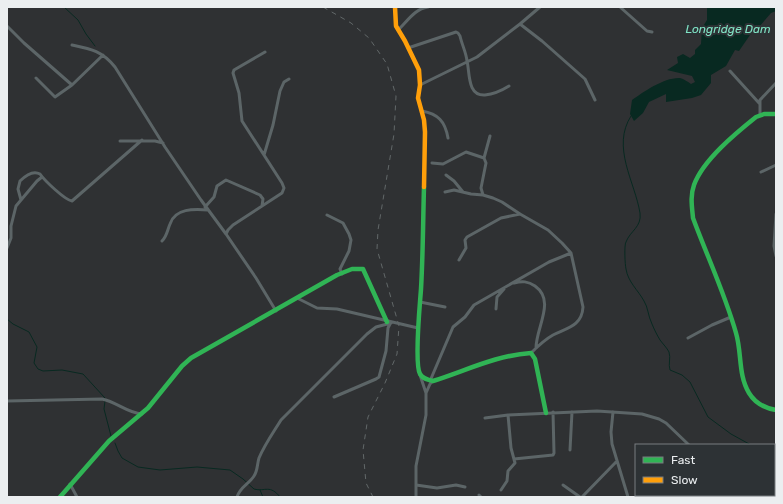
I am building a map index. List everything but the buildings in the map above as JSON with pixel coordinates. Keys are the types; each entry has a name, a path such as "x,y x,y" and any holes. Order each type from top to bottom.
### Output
{"street":[{"path":"395,7 395,21 398,30 419,70 420,85 418,98 422,111 425,132 418,367 426,393 426,415 416,466 416,497"},
{"path":"398,30 413,14 423,8 428,7"},
{"path":"420,85 468,62 491,47 540,7"},
{"path":"620,7 647,31 652,32"},
{"path":"520,24 542,41 585,79 595,100"},
{"path":"7,26 72,85"},
{"path":"408,48 456,32 460,36 468,62 471,87 478,95 497,93 509,86"},
{"path":"72,45 91,49 103,55 114,67 207,209 226,234 261,286 276,311"},
{"path":"226,234 233,225 282,193 284,188 242,121 240,98 233,71 265,52"},
{"path":"36,78 55,97 72,85 103,55"},
{"path":"730,71 759,103"},
{"path":"264,155 273,125 281,87 284,82 289,79"},
{"path":"760,115 760,100 776,83"},
{"path":"422,111 431,113 445,124 448,138"},
{"path":"776,114 760,115 750,122 709,160 697,177 691,197 690,207 720,285 737,335 742,380 750,397 761,407 769,410 776,410"},
{"path":"483,195 481,188 486,163 484,158 490,136"},
{"path":"120,141 142,140 163,143"},
{"path":"21,200 18,189 19,183 22,179 35,172 40,174 62,196 72,201 142,140"},
{"path":"432,163 443,164 466,152 484,158"},
{"path":"761,172 776,165"},
{"path":"446,175 454,181 462,192"},
{"path":"7,248 11,238 11,226 15,210 21,200 42,177"},
{"path":"207,209 214,197 217,186 226,180 260,195 262,199 262,206"},
{"path":"420,375 426,380 432,381 495,360 517,354 531,353 541,343 553,335 574,326 582,316 583,307 570,253 548,230 502,202 483,195 470,194 454,190 445,192"},
{"path":"162,241 167,234 172,219 177,214 183,211 207,209"},
{"path":"460,260 466,248 465,240 467,237 501,218 520,214"},
{"path":"776,214 774,246 776,256"},
{"path":"327,215 343,223 350,234 348,255 340,268 342,274"},
{"path":"426,393 453,327 465,317 474,305 548,262 570,253"},
{"path":"60,497 109,441 142,414 162,392 182,366 191,358 276,311 328,280 355,268 363,269 390,322 386,351 379,377 334,397"},
{"path":"496,308 497,297 508,286 526,282 537,287 545,300 545,307 536,348"},
{"path":"297,298 317,308 337,309 418,328"},
{"path":"420,302 445,307"},
{"path":"688,338 731,317"},
{"path":"237,497 240,490 254,478 258,460 271,434 281,420 367,334 376,327 390,322"},
{"path":"531,353 535,359 546,413"},
{"path":"7,401 102,399 115,403 130,412 142,414"},
{"path":"514,459 554,453 553,412"},
{"path":"484,418 553,412 613,412 642,414 659,419 674,430 688,444"},
{"path":"570,450 572,412"},
{"path":"613,412 611,432 617,461 628,497"},
{"path":"501,490 507,481 508,471 515,463 511,448 508,415"},
{"path":"563,485 581,497 617,461"},
{"path":"70,484 77,497"},
{"path":"416,485 437,488 456,485 465,487"}],"water":[{"name":"Longridge Dam","path":"707,7 776,7 776,11 771,13 750,35 739,51 735,50 726,66 711,75 711,83 701,95 666,102 666,94 649,102 643,113 634,121 630,114 632,100 642,93 661,82 674,78 681,78 691,84 695,82 692,76 667,70 678,63 677,57 683,54 690,58 695,54 695,50 701,44 702,28 707,20"}],"waterway":[{"path":"64,7 78,20 95,46"},
{"path":"631,116 625,128 623,140 624,152 640,218 638,225 625,244 627,274 642,297 658,336 669,352 670,370 682,375 690,382 708,417 731,434 749,444"},
{"path":"7,319 13,324 29,332 37,347 34,363 38,369 43,371 62,370 83,374 105,398"},
{"path":"105,401 104,409 111,436"},
{"path":"115,443 122,458 138,467 160,470 197,467 230,470 254,489 267,489 273,491 280,497"},
{"path":"260,490 263,497"}],"railway":[{"path":"323,7 351,23 369,38 387,64 396,96 394,134 378,230 377,249 399,326 397,354 385,383 368,417 363,450 366,483 373,497"}],"traffic: fast":[{"path":"776,114 764,114 756,117 739,131 712,157 705,166 698,176 692,193 693,218 732,318 738,341 743,379 751,397 764,406 776,410"},
{"path":"424,187 422,276 417,346 418,368 421,376 427,380 433,381 493,360 518,354 531,353 535,359 546,413"},
{"path":"60,497 109,441 148,408 182,366 191,358 337,275 352,269 363,269 387,322"}],"traffic: slow":[{"path":"395,7 396,26 419,70 420,85 418,98 424,120 425,132 424,187"}]}
